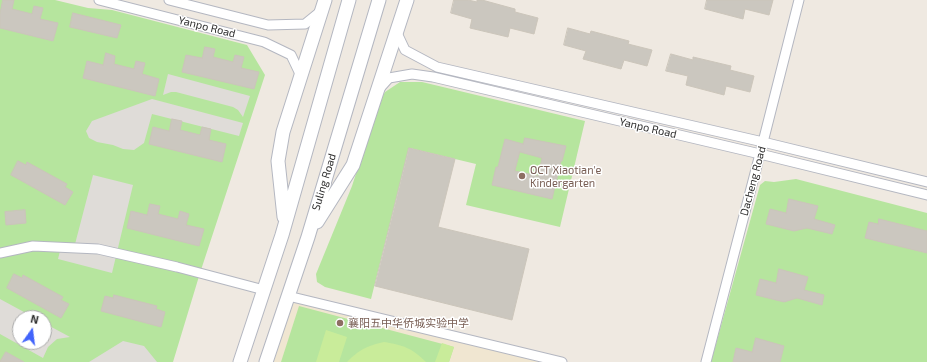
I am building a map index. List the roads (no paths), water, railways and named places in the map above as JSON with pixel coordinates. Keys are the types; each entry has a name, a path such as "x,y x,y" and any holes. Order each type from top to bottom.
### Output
{"main road":[{"path":"240,362 282,235 349,0"},
{"name":"Suling Road","path":"266,362 308,237 379,0"},
{"path":"308,237 353,164 407,0"},
{"path":"282,235 284,221 278,161 283,132 323,6"}],"street":[{"name":"Yanpo Road","path":"99,0 264,42 291,55 301,76"},
{"name":"Yanpo Road","path":"169,0 268,25 305,24 323,6"},
{"name":"Dacheng Road","path":"706,362 798,0"},
{"name":"Yanpo Road","path":"397,33 405,50 437,67 763,142 927,182"},
{"name":"Yanpo Road","path":"376,94 389,78 412,74 433,77 927,195"},
{"path":"0,253 33,246 98,249 177,267 264,290"},
{"path":"288,296 562,362"}],"place":[{"name":"OCT Xiaotian'e Kindergarten","path":"522,176"},
{"name":"襄阳五中华侨城实验中学","path":"340,323"}]}
